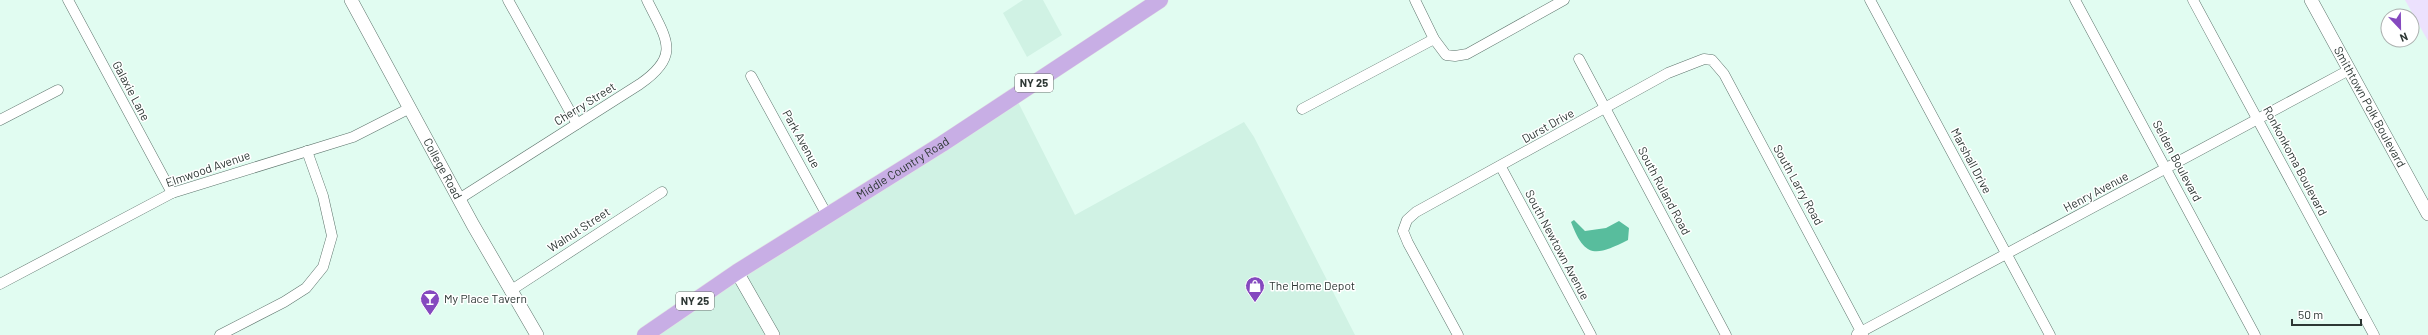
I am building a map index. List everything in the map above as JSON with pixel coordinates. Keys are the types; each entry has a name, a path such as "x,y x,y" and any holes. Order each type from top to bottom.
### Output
{"main road":[{"name":"Middle Country Road","path":"645,335 737,272 942,144 1160,0"}],"street":[{"name":"Galaxie Lane","path":"68,0 172,194"},
{"name":"College Road","path":"351,0 510,291 537,335"},
{"path":"508,0 577,124"},
{"name":"Cherry Street","path":"459,199 650,77 660,67 666,58 667,44 647,0"},
{"path":"1415,0 1434,39 1446,55 1455,56 1467,54 1549,3 1564,0"},
{"name":"Marshall Drive","path":"1870,0 2050,335"},
{"name":"Selden Boulevard","path":"2075,0 2255,335"},
{"name":"Ronkonkoma Boulevard","path":"2193,0 2374,335"},
{"name":"Smithtown Polk Boulevard","path":"2311,0 2428,214"},
{"path":"1302,109 1434,39"},
{"name":"South Ruland Road","path":"1579,59 1726,335"},
{"name":"Durst Drive","path":"1458,335 1408,244 1403,231 1407,220 1416,212 1501,167 1668,73 1704,59"},
{"name":"South Larry Road","path":"1704,59 1712,60 1724,74 1860,334"},
{"name":"Henry Avenue","path":"1860,334 2349,70"},
{"name":"Park Avenue","path":"751,76 827,215"},
{"path":"0,120 58,90"},
{"name":"Elmwood Avenue","path":"0,284 172,194 352,137 410,108"},
{"path":"220,335 289,299 306,288 323,267 332,236 323,196 307,151"},
{"name":"South Newtown Avenue","path":"1501,167 1591,335"},
{"name":"Walnut Street","path":"510,291 662,192"},
{"path":"737,272 773,335"}],"shaded area":[{"path":"1023,0 1043,0 1062,35 1027,57 1003,13"},
{"path":"2405,0 2428,0 2428,41 2420,27 2420,8 2409,8"},
{"path":"1015,96 1075,215 1244,122 1254,137 1355,335 645,335"},
{"path":"1574,220 1585,231 1606,228 1619,221 1629,228 1628,240 1608,249 1593,251 1581,243 1571,222"}],"place":[{"name":"The Home Depot","path":"1255,303"},
{"name":"My Place Tavern","path":"430,316"}]}
